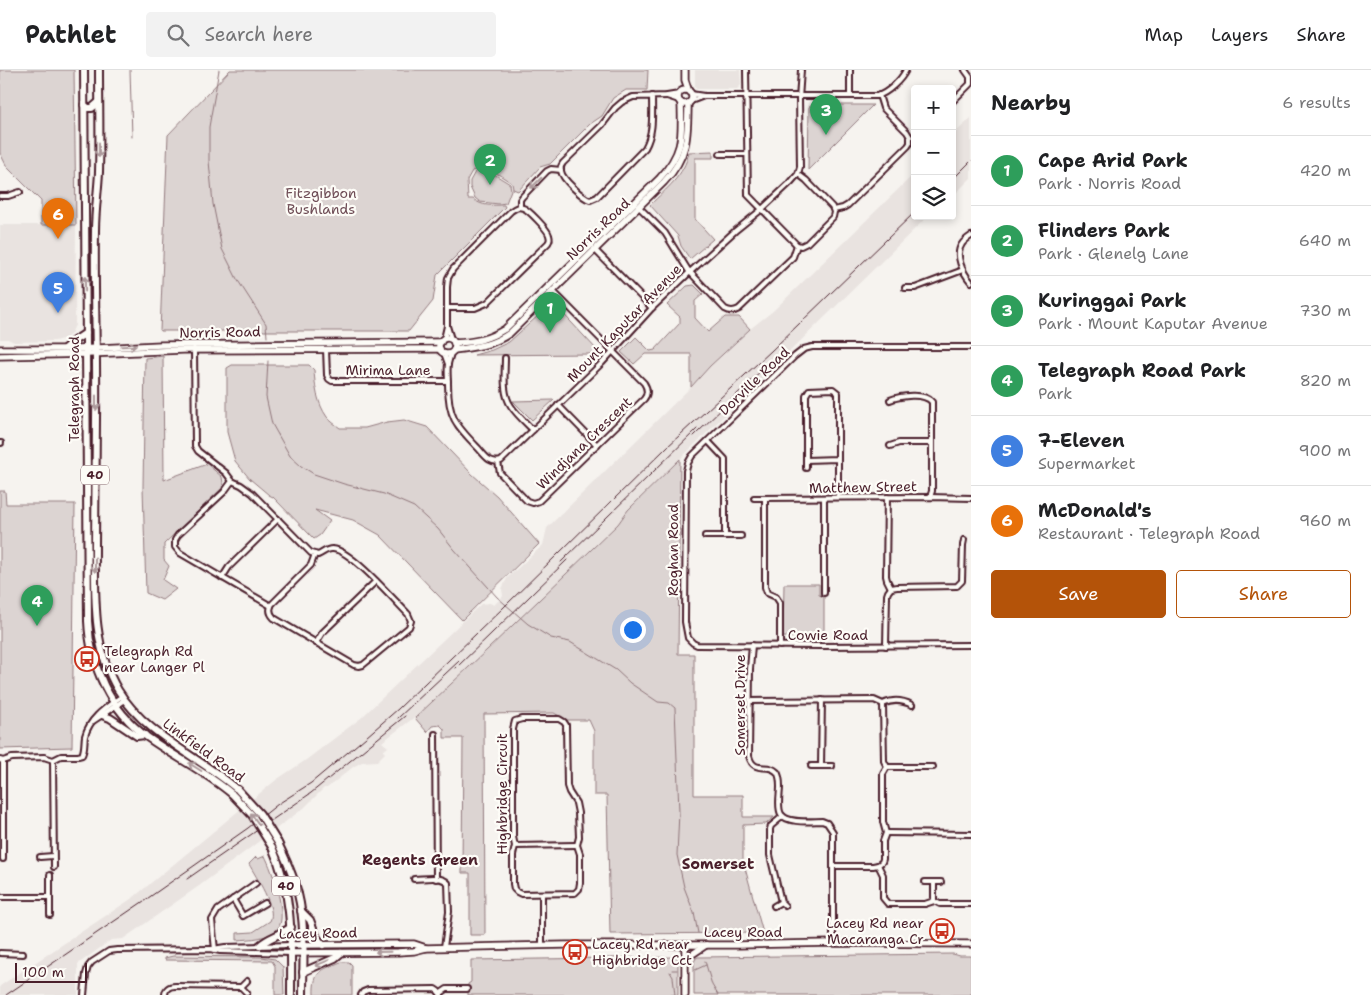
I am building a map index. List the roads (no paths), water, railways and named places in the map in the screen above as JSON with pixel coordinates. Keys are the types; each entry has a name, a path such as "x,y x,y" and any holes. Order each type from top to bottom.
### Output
{"main road":[{"name":"Telegraph Road","path":"84,70 89,631 96,666 115,704"},
{"name":"Telegraph Road","path":"99,70 99,169 95,230 96,608 103,656 123,698"},
{"path":"685,70 685,97"},
{"name":"Norris Road","path":"194,348 326,350 447,346 479,341 497,334 550,289 593,248 637,205 666,172 677,153 682,133 685,97"},
{"path":"84,105 92,108 99,102"},
{"path":"84,120 91,115 99,116"},
{"path":"65,348 86,333"},
{"name":"Norris Road","path":"0,356 194,348 447,346"},
{"name":"Norris Road","path":"0,349 65,348 87,351"},
{"name":"Linkfield Road","path":"123,698 153,729 220,775 275,845 294,880 301,911 303,995"},
{"name":"Linkfield Road","path":"115,704 130,722 145,735 235,792"},
{"path":"102,715 110,718 137,736 145,735"},
{"name":"Linkfield Road","path":"275,845 286,884 289,904 291,995"},
{"path":"301,911 310,920 317,938 323,945"},
{"path":"259,946 266,940 291,927"},
{"name":"Lacey Road","path":"290,945 414,944 426,948"},
{"name":"Lacey Road","path":"291,953 414,951 444,947 542,945 971,944"},
{"path":"685,945 685,995"},
{"path":"685,959 706,945"},
{"path":"303,972 335,958 341,953"}],"street":[{"path":"746,70 748,195 797,245 802,246 831,219 834,210 798,174 800,167 801,70"},
{"path":"850,70 850,96"},
{"path":"652,96 652,131 650,140 645,148 597,197 590,200 583,197 562,175 560,170 562,164 602,125 618,105 630,98 652,96 880,95 887,91 906,70"},
{"path":"956,98 970,83 971,78 965,70"},
{"path":"880,95 883,108 911,135"},
{"path":"834,210 848,205 908,146 911,140"},
{"path":"720,154 746,154"},
{"path":"520,207 522,197 548,171 551,169 560,170"},
{"name":"Mount Kaputar Avenue","path":"498,462 503,460 612,352 652,308 735,231 761,210 798,174"},
{"path":"0,196 8,196 20,192"},
{"path":"637,205 665,233 690,272 730,311 739,309 793,257 797,245"},
{"path":"447,308 474,308 487,303 548,243 550,236 546,229 527,210 520,207 511,211 452,269 447,283 447,308 447,346 449,406 456,423 464,434 488,459 492,462 498,462"},
{"path":"971,236 961,246 959,256 962,270 971,282"},
{"path":"593,248 652,308"},
{"path":"905,288 915,288 962,270"},
{"path":"550,289 612,352"},
{"name":"Dorville Road","path":"688,463 692,456 795,356 804,350 812,347 971,347"},
{"path":"194,348 194,446 198,451 226,473 232,481 252,493 311,553 320,554 330,549 337,550 357,562 408,614 411,621 409,627 361,666 354,665 316,643 273,617 270,612 271,606 311,565 315,554"},
{"name":"Mirima Lane","path":"326,350 327,375 332,381 448,380"},
{"name":"Windjana Crescent","path":"498,462 500,473 527,501 534,503 542,499 644,399 648,392 644,383 612,352"},
{"path":"505,358 508,399 512,408 533,430"},
{"path":"806,468 807,392 809,390 833,389 838,393 838,497"},
{"path":"890,400 898,396 924,396 932,402 932,492 930,497"},
{"path":"558,405 597,445"},
{"path":"708,441 725,459 725,536"},
{"path":"890,446 899,443 932,443"},
{"path":"806,460 837,459"},
{"name":"Roghan Road","path":"688,463 686,471 685,581 685,622 688,638"},
{"path":"232,481 224,492 178,535 175,547 222,578 271,606"},
{"path":"887,497 886,576 891,588"},
{"name":"Matthew Street","path":"754,498 971,498"},
{"path":"765,498 765,587 767,593 776,597 780,603 780,646"},
{"path":"824,498 824,593"},
{"path":"222,578 229,567 278,519"},
{"path":"705,536 741,536"},
{"path":"886,646 886,598 888,592 891,588 897,587 957,586 962,581 964,540"},
{"path":"316,643 322,634 376,580"},
{"name":"Cowie Road","path":"688,638 697,645 971,645"},
{"name":"Somerset Drive","path":"752,645 750,663 749,756 751,762 758,768 772,769 778,775 780,780 779,809 782,816"},
{"path":"92,721 123,698"},
{"path":"750,700 874,700 883,704"},
{"path":"821,766 822,700"},
{"path":"883,704 889,701 904,701 912,705"},
{"path":"3,859 2,761 12,758 44,757 52,760 61,756 82,755 86,734 95,716 115,704"},
{"path":"883,704 884,761 887,767"},
{"name":"Highbridge Circuit","path":"559,719 563,720 566,726 567,786 576,803 578,814 579,837 577,845 580,854 580,883 578,891 569,894 519,893 514,888 513,726 518,720 559,719"},
{"path":"435,734 436,878"},
{"path":"52,760 54,867"},
{"path":"811,766 832,766"},
{"path":"887,767 934,767"},
{"path":"833,866 873,866 878,865 883,859 883,841 886,833 883,822 883,774 887,767"},
{"path":"785,906 781,902 771,859 771,826 782,816 789,820 827,823 833,832 833,943"},
{"path":"886,833 971,834"},
{"path":"515,846 577,845"},
{"path":"40,856 53,856"},
{"path":"878,865 883,875 883,898 888,904 925,904 934,901 940,904 971,904"},
{"path":"50,875 50,915"},
{"path":"414,879 436,878 445,880 448,885 448,918 444,947"},
{"path":"925,882 941,882"},
{"path":"934,882 934,901"},
{"path":"214,949 212,920 220,908 256,883"},
{"path":"542,894 542,945"},
{"path":"0,898 50,897"},
{"path":"233,899 243,916 265,903"},
{"path":"774,906 781,902"},
{"name":"Lacey Road","path":"214,949 290,945"},
{"name":"Lacey Road","path":"84,995 88,967 95,960 112,950 214,949 291,953"},
{"path":"0,953 23,954"},
{"path":"165,995 165,991 168,988 175,986 241,987 247,981"},
{"path":"241,987 246,993"},
{"path":"361,995 368,990 434,989 441,994 447,989 467,989"}],"waterway":[{"path":"130,70 132,137"},
{"path":"219,70 209,127 209,161 213,204 222,249 237,279 266,324 267,337"},
{"path":"268,361 266,397 272,424 290,456 301,466 314,474 384,494 414,507 438,529 497,597 528,624 551,638 570,642 616,670 630,683 658,702 669,703 675,708 679,812 677,855 684,887 694,913 698,933"},
{"path":"705,961 712,985 718,995"},
{"path":"695,970 706,965"},
{"path":"672,970 677,970"},
{"path":"670,972 673,977 675,995"}],"railway":[{"path":"956,176 971,161"},
{"path":"6,995 248,828 278,804 311,783 366,737 398,709 667,447 771,351 911,216"},
{"path":"694,436 769,363"},
{"path":"561,562 697,429"},
{"path":"456,668 567,560"},
{"path":"398,718 459,661"},
{"path":"187,879 311,793 405,716"}],"place":[{"name":"Kuringgai Park","path":"826,135"},
{"name":"Flinders Park","path":"490,185"},
{"name":"McDonald's","path":"58,239"},
{"name":"7-Eleven","path":"58,313"},
{"name":"Cape Arid Park","path":"550,333"},
{"name":"Telegraph Road Park","path":"37,626"},
{"name":"Telegraph Rd near Langer Pl","path":"87,659"},
{"name":"Lacey Rd near Macaranga Cr","path":"942,931"},
{"name":"Lacey Rd near Highbridge Cct","path":"575,952"}],"district":[{"name":"Regents Green","path":"420,860"},
{"name":"Somerset","path":"718,864"}],"park label":[{"name":"Fitzgibbon Bushlands","path":"321,202"}]}
